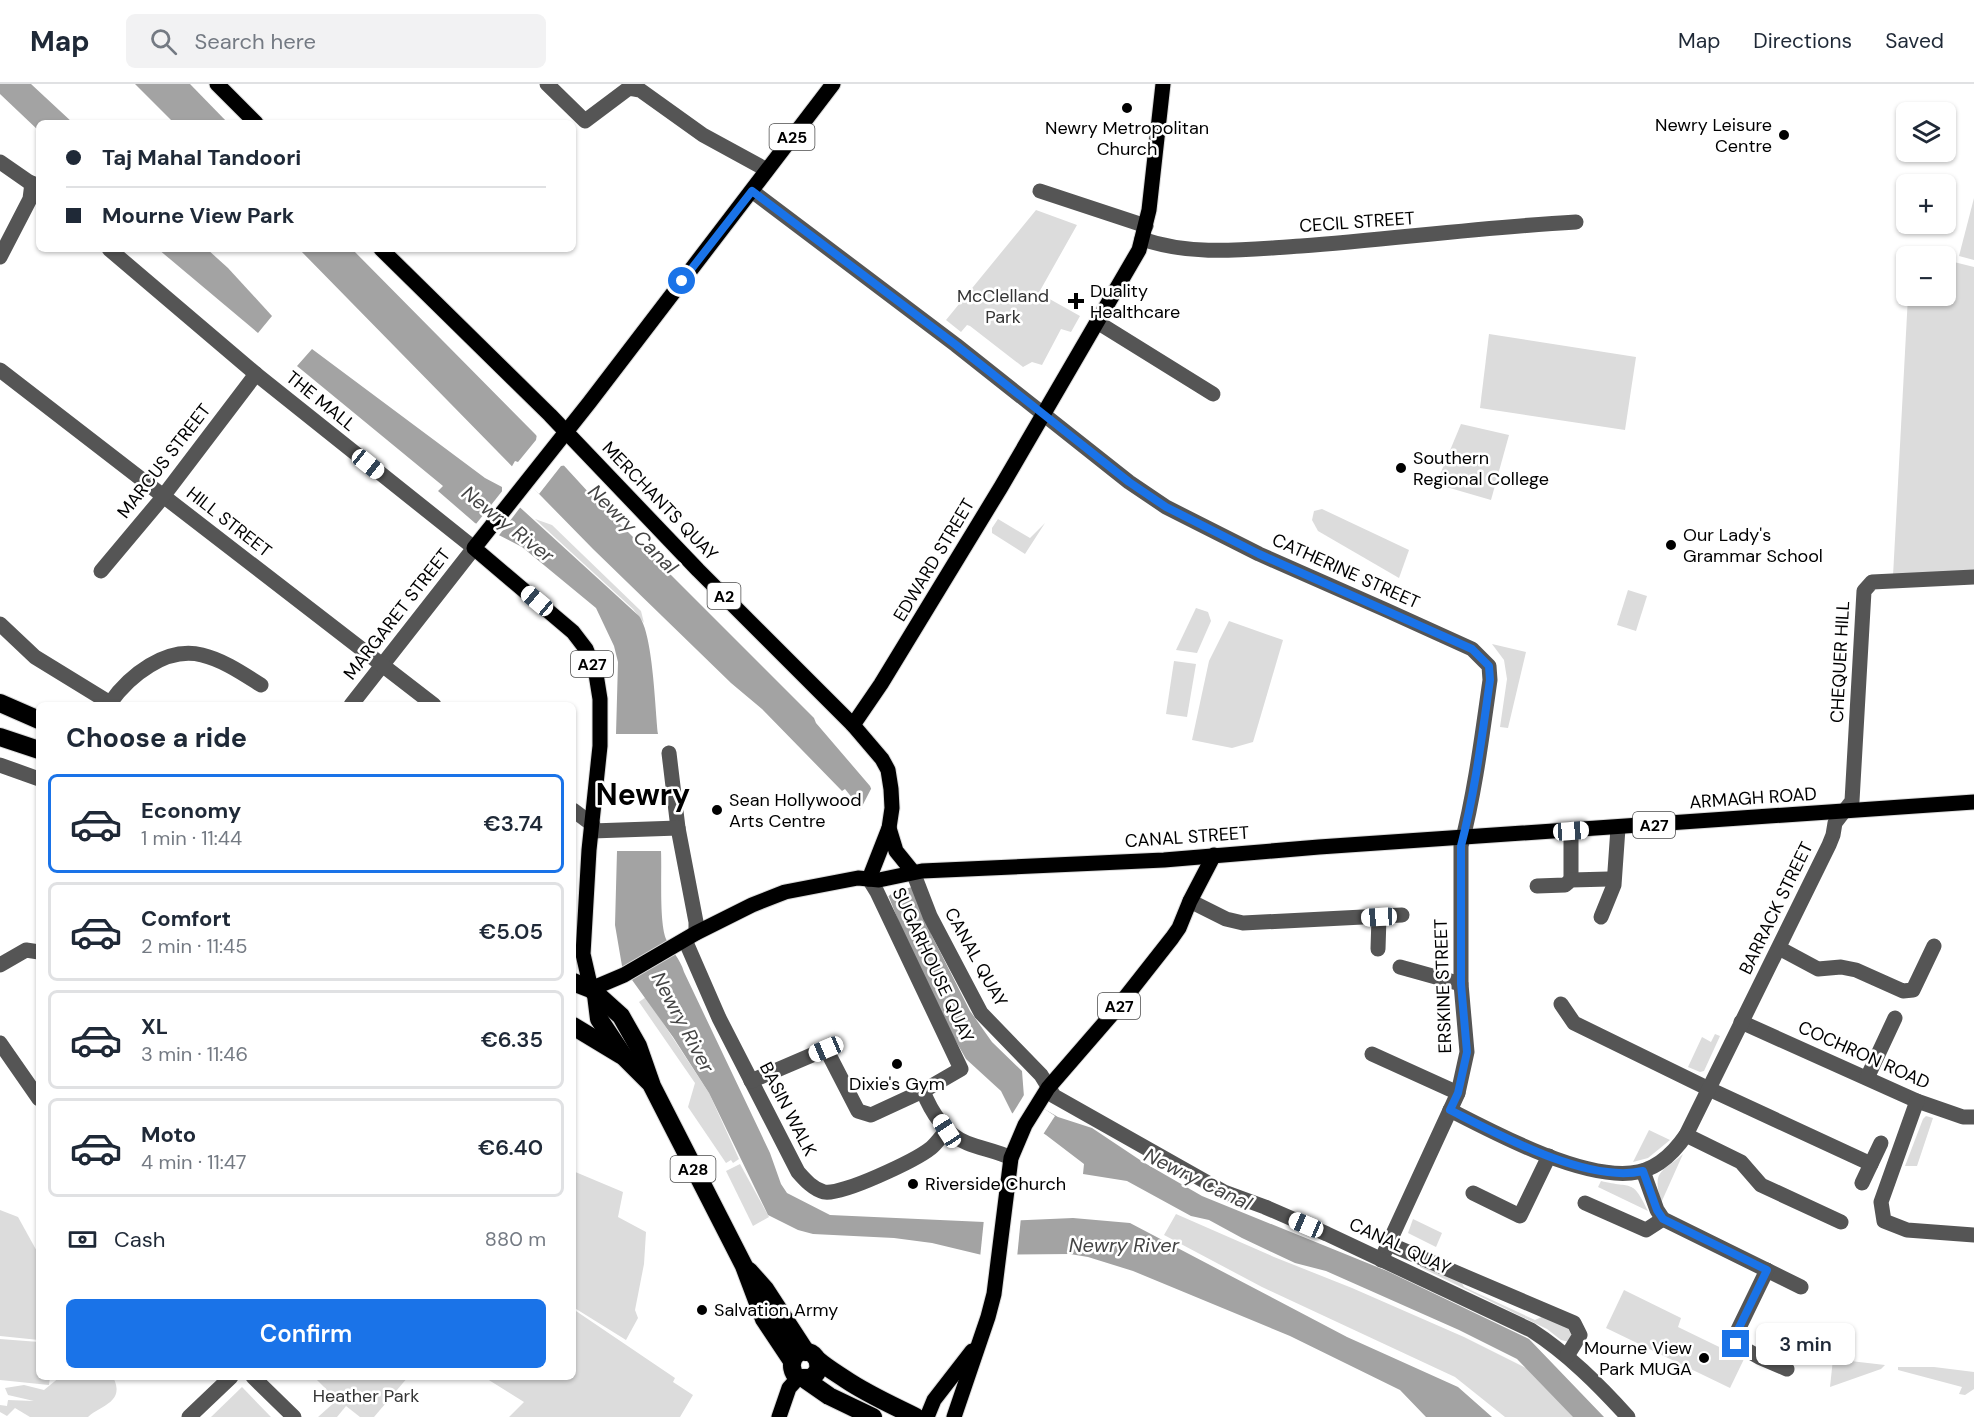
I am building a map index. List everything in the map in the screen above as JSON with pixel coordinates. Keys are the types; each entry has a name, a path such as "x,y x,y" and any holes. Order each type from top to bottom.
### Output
{"highway":[{"path":"0,703 36,719"},
{"path":"0,737 33,749"},
{"name":"A28","path":"576,984 593,992 621,1016 638,1046 652,1086 744,1266 764,1319 829,1396 873,1417"},
{"path":"576,997 593,992"},
{"name":"A28","path":"593,992 599,1019 626,1058 652,1086"},
{"name":"A28","path":"576,1028 626,1058"},
{"name":"A28","path":"804,1366 916,1417"}],"main road":[{"path":"217,84 253,120"},
{"name":"A25","path":"566,432 833,84"},
{"name":"EDWARD STREET","path":"853,725 881,684 1001,487 1139,250 1149,210 1162,84"},
{"name":"MERCHANTS QUAY","path":"384,252 566,432 698,570 853,725 882,759 888,770 892,808 889,828 874,874"},
{"path":"474,548 566,432"},
{"name":"THE MALL","path":"474,548 573,632 586,649 596,674 600,699 597,829"},
{"name":"ARMAGH ROAD","path":"1464,838 1974,802"},
{"name":"MERCHANTS QUAY","path":"889,828 896,851 908,870"},
{"name":"A27","path":"593,992 583,954 597,829"},
{"name":"CANAL STREET","path":"593,992 752,905 785,892 874,874 908,870 1164,860 1464,838"},
{"name":"A27","path":"954,1417 994,1294 1011,1158 1025,1125 1048,1088 1113,1013 1179,928 1214,855"},
{"name":"A27","path":"927,1417 934,1400 980,1342"},
{"path":"778,1417 789,1388 804,1366"}],"street":[{"path":"547,84 585,121 629,88 640,90 703,135 767,170"},
{"path":"0,162 36,186 0,257"},
{"path":"752,191 1043,413"},
{"name":"CECIL STREET","path":"1040,191 1144,233 1166,247 1216,251 1359,242 1576,222"},
{"name":"THE MALL","path":"113,252 256,374 474,548"},
{"path":"1097,322 1213,394"},
{"name":"HILL STREET","path":"0,370 430,702"},
{"name":"MARCUS STREET","path":"101,571 163,496 256,374"},
{"name":"CATHERINE STREET","path":"1043,413 1129,482 1166,507 1259,554 1472,649 1489,666 1490,680 1478,766 1464,838"},
{"name":"MARGARET STREET","path":"353,702 474,548"},
{"name":"CHEQUER HILL","path":"1844,812 1852,801 1864,591 1872,582 1974,577"},
{"path":"0,624 35,657 107,702"},
{"path":"111,702 141,670 164,658 185,653 201,655 230,665 261,685"},
{"name":"BASIN WALK","path":"669,753 678,828 696,922 686,940 719,1018 798,1172 809,1184 824,1192 851,1188 918,1155 931,1147 947,1131"},
{"path":"0,765 36,778"},
{"path":"576,812 597,829 678,828"},
{"name":"BARRACK STREET","path":"1643,1171 1664,1161 1676,1150 1686,1135 1829,845 1835,823 1844,812"},
{"path":"1601,917 1614,885 1618,828"},
{"path":"1571,831 1571,880"},
{"name":"ERSKINE STREET","path":"1381,1260 1458,1093 1467,1052 1461,984 1461,846 1464,838"},
{"name":"CANAL QUAY","path":"908,870 981,1013 1041,1075 1054,1096 1224,1192 1327,1233 1532,1330 1594,1380 1628,1417"},
{"name":"SUGARHOUSE QUAY","path":"874,874 877,892 961,1069 923,1091"},
{"path":"1537,886 1565,885 1571,880 1609,879"},
{"path":"1190,901 1226,919 1243,924 1402,915"},
{"path":"1378,949 1379,917"},
{"path":"1779,948 1818,969 1841,967 1856,970 1903,990 1913,990 1934,946"},
{"path":"0,964 26,950 36,952"},
{"path":"1400,967 1461,984"},
{"path":"1561,1004 1574,1023 1871,1164"},
{"path":"1867,1078 1895,1018"},
{"name":"COCHRON ROAD","path":"1741,1022 1917,1101 1963,1117 1974,1117"},
{"path":"0,1043 36,1089"},
{"path":"751,1081 826,1049 858,1111 871,1115 923,1091 947,1131 964,1142 1011,1158"},
{"path":"1372,1054 1458,1093"},
{"path":"1917,1101 1881,1202 1884,1221 1907,1230 1974,1235"},
{"path":"1450,1110 1565,1163 1614,1173 1643,1171 1657,1210 1663,1219 1801,1287"},
{"path":"1686,1135 1741,1162 1761,1185 1841,1222"},
{"path":"1862,1183 1881,1143"},
{"path":"1473,1193 1520,1216 1549,1156"},
{"path":"1585,1203 1646,1230 1663,1219"},
{"path":"1389,1244 1574,1323 1580,1335 1567,1356"},
{"path":"1767,1270 1734,1338 1736,1344 1787,1369"},
{"path":"189,1417 228,1380"},
{"path":"256,1380 294,1417"}],"green space":[{"path":"1974,198 1974,260 1959,256"},
{"name":"McClelland Park","path":"1036,210 1077,225 1037,296 1044,300 1046,297 1080,316 1071,332 1061,329 1042,365 1032,362 1023,367 970,326 967,325 961,332 946,320"},
{"path":"1956,262 1974,267 1974,572 1893,576 1907,306 1956,306"},
{"path":"1489,334 1636,357 1625,430 1480,408"},
{"path":"1461,424 1509,435 1491,500 1436,484"},
{"path":"1322,509 1409,550 1399,578 1318,531 1312,520 1314,511"},
{"path":"535,519 552,525 641,611 644,623 633,609"},
{"path":"998,519 1030,538 1045,523 1025,554 992,533 992,528"},
{"path":"1628,590 1647,596 1636,631 1617,625"},
{"path":"1196,608 1208,612 1211,621 1197,653 1176,650"},
{"path":"1229,621 1283,640 1253,742 1232,748 1192,740 1209,661"},
{"path":"1492,644 1526,652 1508,728 1500,727 1507,679 1504,660"},
{"path":"1174,661 1196,664 1187,717 1166,714"},
{"path":"646,997 709,1093 739,1159 733,1163 731,1160 726,1163 688,1107 695,1083 639,1002"},
{"path":"1715,1034 1720,1036 1704,1071 1700,1072 1688,1067 1702,1037 1711,1042"},
{"path":"1926,1116 1933,1118 1917,1166 1905,1166 1923,1119"},
{"path":"1649,1130 1670,1140 1648,1158 1633,1162"},
{"path":"1683,1154 1661,1203 1658,1178 1663,1170"},
{"path":"740,1164 769,1217 753,1226 726,1171"},
{"path":"576,1172 623,1192 618,1217 646,1232 644,1264 635,1310 638,1318 626,1340 576,1309"},
{"path":"1601,1181 1626,1185 1635,1189 1648,1211 1598,1187"},
{"path":"0,1210 18,1217 36,1250 36,1340 0,1336"},
{"path":"1176,1214 1464,1337 1532,1371 1574,1417 1505,1417 1455,1377 1262,1287 1164,1235"},
{"path":"1413,1219 1442,1233 1436,1247 1408,1233"},
{"path":"1420,1264 1459,1278 1464,1287 1535,1320 1544,1316 1569,1327 1574,1335 1569,1342 1561,1340 1547,1329 1420,1267"},
{"path":"1624,1290 1681,1318 1678,1327 1744,1359 1730,1388 1606,1328"},
{"path":"576,1311 675,1378 673,1382 693,1395 680,1417 509,1417 524,1402 489,1380 576,1380"},
{"path":"0,1339 36,1342 36,1380 50,1380 49,1385 0,1380"},
{"path":"1833,1359 1885,1365 1881,1369 1830,1387"},
{"path":"1898,1367 1934,1367 1974,1372 1974,1389 1965,1395 1959,1394 1962,1387 1898,1370"},
{"path":"56,1380 114,1380 116,1385 116,1392 110,1402 88,1417 30,1417 15,1408 7,1416 0,1412 0,1405 7,1406 8,1400 34,1401 8,1395 5,1388 24,1385 44,1390"},
{"name":"Heather Park","path":"317,1380 405,1380 374,1417 360,1417 346,1406 337,1417 318,1417 337,1400"},
{"path":"242,1387 271,1417 211,1417"}],"water":[{"path":"0,84 31,84 70,120 36,120 36,128 0,94"},
{"path":"135,84 190,84 225,120 171,120"},
{"path":"162,252 210,252 272,316 258,333"},
{"path":"302,252 355,252 535,434 590,494 814,718 870,786 932,936 970,1011 992,1042 1022,1071 1024,1097 1058,1117 1092,1128 1143,1162 1202,1196 1387,1271 1529,1339 1604,1417 1573,1417 1517,1359 1459,1330 1326,1271 1295,1263 1209,1220 1191,1216 1127,1181 1083,1174 1084,1164 1012,1113 1001,1091 966,1059 916,964 859,818 861,809 845,789 842,791 762,709 731,683 593,549"},
{"name":"Newry River","path":"312,349 485,478 502,487 502,491 639,616 644,625 650,654 658,734 616,734 618,662 614,646 596,608 522,547 475,523 438,491 443,486 297,366"},
{"name":"Newry River","path":"617,851 661,851 662,909 666,939 680,963 787,1193 830,1215 984,1222 1073,1218 1130,1223 1347,1337 1458,1387 1492,1417 1426,1417 1400,1390 1290,1336 1133,1271 1088,1257 1070,1254 982,1255 932,1243 894,1238 813,1234 798,1230 768,1215 709,1093 673,1037 622,966 615,925"}],"pier":[{"path":"537,434 567,465 561,466 539,494 511,468 536,440"},
{"path":"503,490 522,505 497,538 476,524"},
{"path":"872,787 908,872 912,887 894,892 886,898 856,818"},
{"path":"1024,1095 1055,1116 1042,1136 1011,1116"},
{"path":"1021,1217 1017,1258 980,1258 984,1219"}],"place":[{"name":"Newry Metropolitan Church","path":"1127,108"},
{"name":"Newry Leisure Centre","path":"1784,135"},
{"name":"Duality Healthcare","path":"1076,301"},
{"name":"Southern Regional College","path":"1401,468"},
{"name":"Our Lady's Grammar School","path":"1671,545"},
{"name":"Sean Hollywood Arts Centre","path":"717,810"},
{"name":"Dixie's Gym","path":"897,1064"},
{"name":"Riverside Church","path":"913,1184"},
{"name":"Salvation Army","path":"702,1310"},
{"name":"Mourne View Park MUGA","path":"1704,1358"}],"district":[{"name":"Newry","path":"643,794"}],"route":[{"path":"682,281 752,191 956,345 1129,482 1166,507 1259,554 1472,649 1489,666 1490,680 1476,778 1467,830 1461,846 1461,984 1467,1052 1463,1076 1450,1110 1565,1163 1614,1173 1643,1171 1657,1210 1663,1219 1767,1270 1734,1338 1736,1344"}],"water label":[{"name":"Newry Canal","path":"633,529"},
{"name":"Newry Canal","path":"1198,1179"}]}
